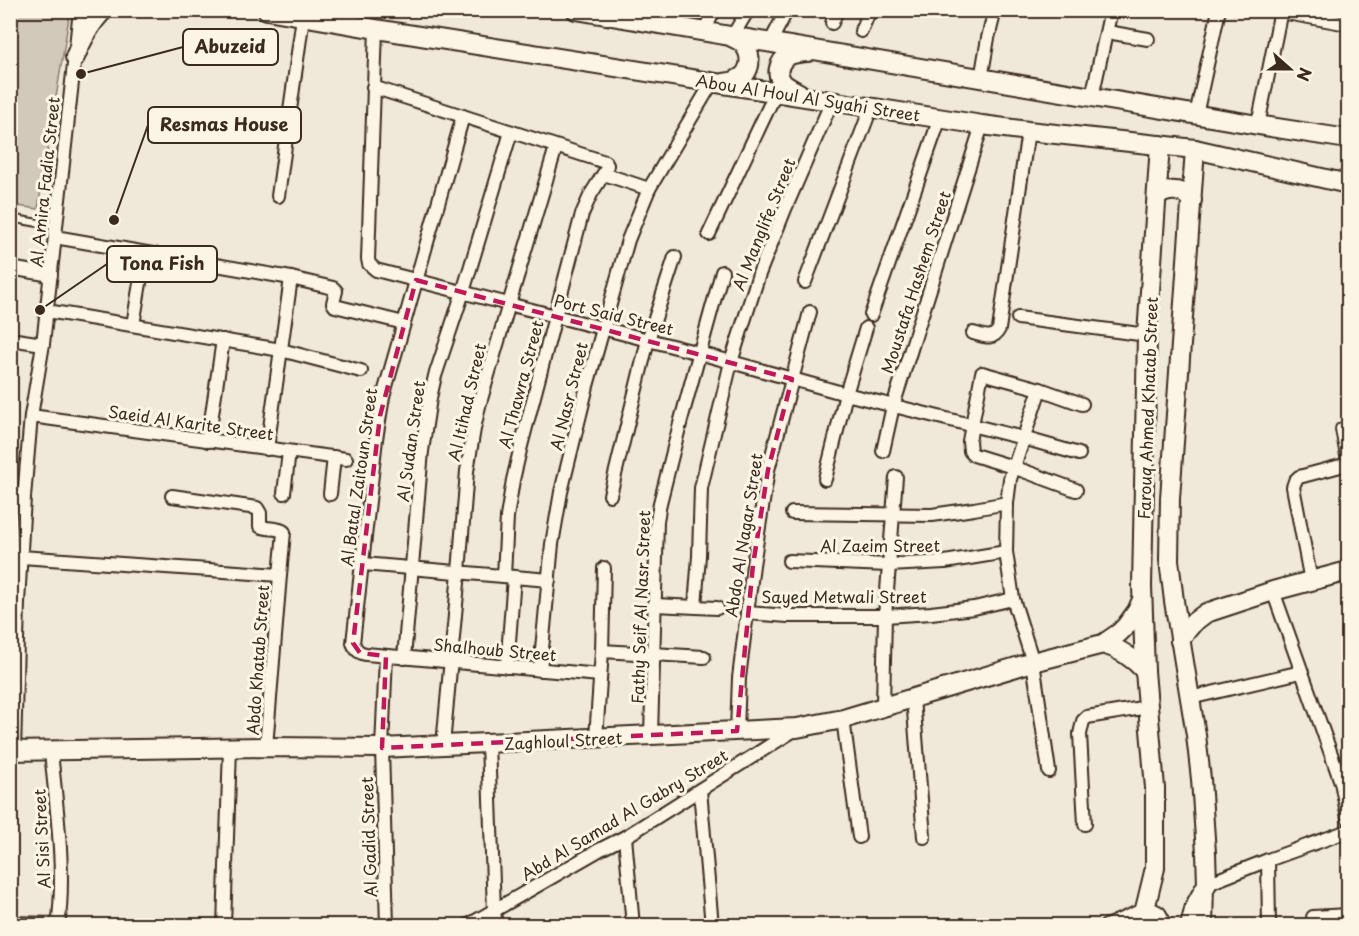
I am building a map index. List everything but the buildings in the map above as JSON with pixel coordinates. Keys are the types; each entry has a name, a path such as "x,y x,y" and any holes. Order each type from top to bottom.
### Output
{"main road":[{"path":"75,57 84,34 104,10"},
{"name":"Abou Al Houl Al Syahi Street","path":"267,10 871,108 1028,131 1195,149 1348,184"},
{"path":"586,11 1348,139"},
{"path":"718,82 736,81 747,71 750,64 747,48 742,42 732,37"},
{"path":"807,97 783,83 778,70 780,63 791,54 816,51"},
{"name":"Farouq Ahmed Khatab Street","path":"1145,917 1155,868 1155,788 1145,671 1142,602 1147,335 1160,145"},
{"name":"Farouq Ahmed Khatab Street","path":"1195,149 1169,519 1169,560 1196,735 1207,884"},
{"path":"1157,196 1171,190 1186,194 1192,200"},
{"path":"1180,641 1194,622 1206,613 1273,591 1348,571"},
{"path":"1174,601 1189,610 1206,613"},
{"name":"Zaghloul Street","path":"12,751 266,747 382,748 797,728 843,719 1033,662 1103,644 1126,626 1142,602"},
{"path":"1103,644 1122,651 1145,671"},
{"path":"1190,926 1195,906 1207,884"},
{"path":"1145,917 1157,915 1163,926"}],"street":[{"name":"Al Amira Fadia Street","path":"12,751 14,603 21,557 31,416 47,311 80,10"},
{"path":"704,32 714,10"},
{"path":"732,37 748,10"},
{"path":"770,43 787,10"},
{"path":"832,23 837,10"},
{"path":"861,31 870,10"},
{"path":"981,79 995,10"},
{"path":"1092,97 1111,10"},
{"path":"1196,115 1219,10"},
{"path":"1258,125 1281,11 1348,24"},
{"path":"279,196 303,17"},
{"name":"Port Said Street","path":"376,29 368,259 369,264 376,270 1079,454"},
{"path":"1107,32 1148,39"},
{"name":"Al Nasr Street","path":"540,670 552,544 561,492 587,386 628,240 649,189 718,82"},
{"path":"373,87 605,162 607,165 604,174 649,189"},
{"path":"709,234 776,92"},
{"name":"Al Manglife Street","path":"695,606 701,488 731,362 763,263 832,101"},
{"path":"805,282 871,108"},
{"name":"Al Batal Zaitoun Street","path":"386,656 360,653 353,643 380,416 385,390 463,116"},
{"path":"871,315 940,118"},
{"name":"Moustafa Hashem Street","path":"883,451 893,406 982,124"},
{"path":"973,333 990,338 999,329 1028,131"},
{"name":"Al Sudan Street","path":"404,658 422,451 430,398 511,132"},
{"name":"Al Itihad Street","path":"443,746 467,471 474,429 556,147"},
{"name":"Al Thawra Street","path":"507,667 509,576 507,517 513,480 582,214 604,174"},
{"path":"56,232 145,253 291,278 334,289 336,291 333,304 335,306 404,322"},
{"path":"133,325 145,253"},
{"path":"610,495 648,340 675,257"},
{"path":"10,268 51,275"},
{"name":"Fathy Seif Al Nasr Street","path":"651,735 656,535 660,503 722,272"},
{"path":"267,449 291,278"},
{"path":"47,311 281,350 361,372"},
{"name":"Abdo Al Nagar Street","path":"737,731 739,678 768,470 810,312"},
{"path":"1018,318 1147,335"},
{"path":"825,478 846,394 866,328"},
{"path":"10,339 43,344"},
{"path":"208,441 223,340"},
{"path":"1076,490 974,454 970,451 969,441 982,373 1040,389 1082,404"},
{"path":"1040,389 1010,478 1006,552 1013,599 1033,662 1049,771"},
{"name":"Saeid Al Karite Street","path":"31,416 340,458 330,494"},
{"path":"1311,581 1293,487 1299,477 1348,463 1342,429"},
{"path":"284,493 289,452"},
{"path":"884,706 885,616 896,477"},
{"name":"Abdo Khatab Street","path":"172,496 257,508 260,513 260,526 285,532 266,747"},
{"path":"10,497 24,497"},
{"path":"792,513 932,515 1007,503"},
{"name":"Al Zaeim Street","path":"789,561 889,565 945,562 1006,552"},
{"path":"21,557 280,574"},
{"path":"363,564 549,580"},
{"path":"596,738 602,651 604,568"},
{"path":"1273,591 1341,782 1348,818"},
{"name":"Sayed Metwali Street","path":"747,613 788,616 885,616 974,608 1013,599"},
{"path":"655,605 717,608"},
{"path":"602,651 704,657"},
{"name":"Shalhoub Street","path":"386,656 600,675"},
{"name":"Al Gadid Street","path":"386,656 382,748 387,926"},
{"path":"1190,698 1301,672"},
{"path":"914,698 924,837"},
{"path":"1085,825 1080,734 1083,721 1087,717 1148,707"},
{"path":"843,719 859,837"},
{"name":"Abd Al Samad Al Gabry Street","path":"467,926 625,837 797,728"},
{"path":"488,743 496,926"},
{"path":"224,926 230,748"},
{"name":"Al Sisi Street","path":"51,751 61,870 58,925"},
{"path":"700,790 712,926"},
{"path":"1206,926 1207,884 1348,831"},
{"path":"625,837 633,926"},
{"path":"1268,860 1269,926"},
{"path":"1313,917 1348,915"},
{"path":"1110,925 1145,917"},
{"path":"10,923 58,925"}],"lane":[{"path":"10,218 56,232"}],"highlighted area":[{"path":"416,280 792,379 768,470 753,565 737,731 382,748 386,656 360,653 353,643 380,416"}],"shaded area":[{"path":"10,11 70,11 38,209 11,205"}],"place":[{"name":"Abuzeid","path":"81,74"},
{"name":"Resmas House","path":"114,220"},
{"name":"Tona Fish","path":"40,310"}]}
